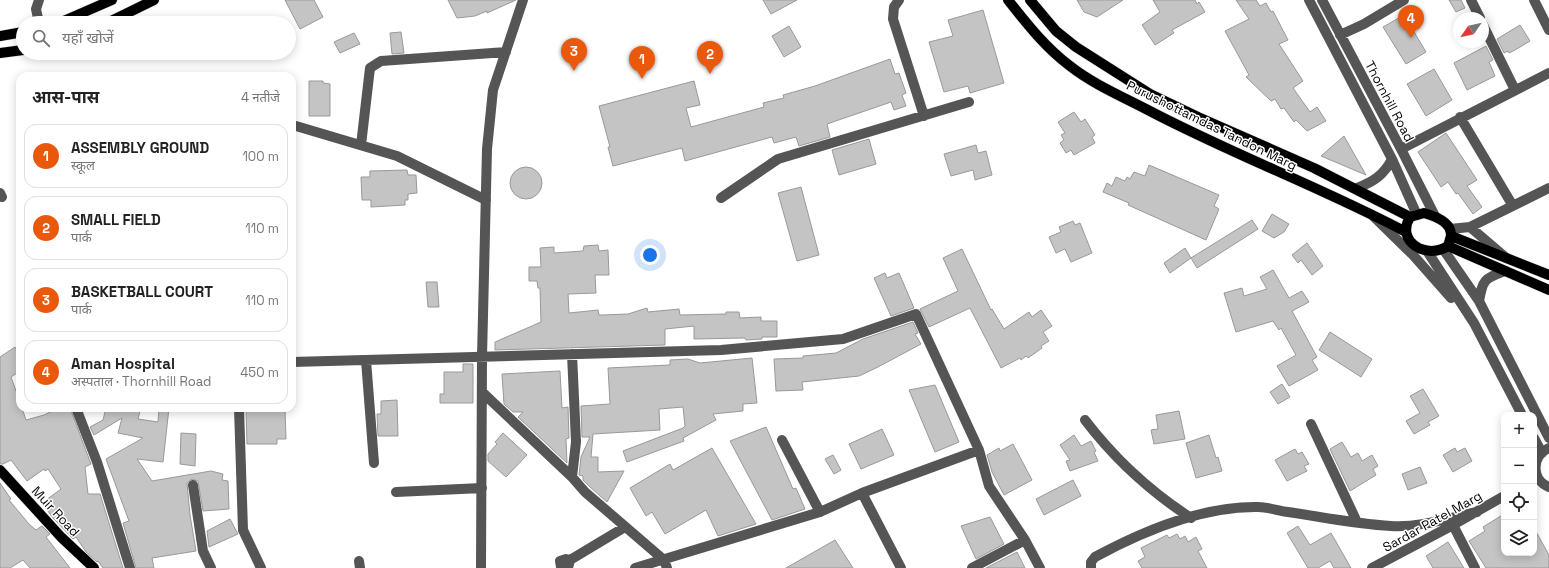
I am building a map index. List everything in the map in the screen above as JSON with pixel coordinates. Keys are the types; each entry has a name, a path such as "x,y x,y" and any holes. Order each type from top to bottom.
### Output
{"main road":[{"path":"76,16 112,0"},
{"path":"121,16 154,0"},
{"name":"Purushottamdas Tandon Marg","path":"1008,0 1033,32 1052,51 1071,67 1093,81 1178,126 1371,214 1406,232"},
{"name":"Purushottamdas Tandon Marg","path":"1030,0 1056,31 1076,47 1150,94 1198,117 1314,168 1414,216"},
{"path":"0,36 16,33"},
{"path":"0,53 16,51"},
{"path":"1448,240 1436,251 1427,251 1416,247 1409,240 1406,232 1407,223 1414,216 1424,213 1435,216 1444,222 1448,240 1505,270 1549,290"},
{"path":"1448,240 1504,256 1549,275"},
{"name":"Muir Road","path":"0,470 61,537 94,568"}],"street":[{"path":"38,16 36,9 39,0"},
{"path":"482,568 482,357 487,149 493,90 523,0"},
{"path":"899,0 894,7 893,19 924,116"},
{"name":"Thornhill Road","path":"1308,0 1392,159 1414,216"},
{"name":"Thornhill Road","path":"1322,0 1435,216"},
{"path":"1340,35 1364,24 1404,0"},
{"path":"1471,0 1477,12"},
{"path":"1534,0 1549,30"},
{"path":"1489,37 1515,90"},
{"path":"361,146 370,68 381,61 506,52"},
{"path":"1401,149 1460,117 1549,73"},
{"path":"721,198 778,159 969,102"},
{"path":"1460,117 1513,206"},
{"path":"296,126 397,156 486,200"},
{"path":"1357,188 1379,177 1392,159"},
{"path":"1549,188 1470,227 1448,240 1549,438"},
{"path":"1371,214 1413,255 1474,323"},
{"path":"1470,227 1504,256"},
{"path":"1427,251 1474,323 1520,412"},
{"path":"1479,301 1482,285 1486,280 1505,270"},
{"path":"296,362 721,350 843,339 916,314 978,450 989,486 1025,540 1040,568"},
{"path":"572,354 576,442 572,477"},
{"path":"366,360 374,463"},
{"path":"482,392 572,477 585,492 665,564"},
{"path":"78,412 97,462 130,568"},
{"path":"238,412 243,530 261,568"},
{"path":"1085,420 1103,443 1135,473 1167,502 1191,518"},
{"path":"1311,424 1358,522"},
{"path":"782,440 820,512"},
{"path":"1537,441 1545,450 1537,461"},
{"path":"635,568 665,564 820,512 862,493 978,450"},
{"path":"1537,479 1549,487"},
{"path":"193,485 203,551 211,568"},
{"path":"396,492 482,488"},
{"path":"862,493 901,568"},
{"name":"Sardar Patel Marg","path":"1377,567 1501,498"},
{"path":"1091,568 1090,562 1095,557 1124,541 1149,530 1225,509 1259,507 1392,526 1417,525 1477,512"},
{"path":"1454,525 1476,568"},
{"path":"560,568 560,561 566,559 569,565 625,527"},
{"path":"972,568 984,565 1025,540"}],"building":[{"path":"285,0 314,0 323,17 300,29 296,21 296,16 293,16"},
{"path":"448,0 516,0 487,13 487,11 475,16 457,18"},
{"path":"763,0 797,0 771,14"},
{"path":"1077,0 1123,0 1097,17 1084,12"},
{"path":"1153,0 1195,0 1197,4 1199,2 1205,12 1172,30 1174,33 1155,45 1142,25 1160,12"},
{"path":"1236,0 1256,0 1260,6 1266,3 1271,12 1273,11 1288,40 1279,44 1303,81 1293,88 1310,112 1317,107 1326,121 1307,131 1296,120 1294,122 1284,108 1281,109 1275,99 1271,101 1246,77 1249,75 1225,31 1249,19"},
{"path":"1449,0 1461,0 1465,8 1456,12"},
{"path":"983,10 1004,83 970,93 968,86 944,92 929,42 953,36 948,20"},
{"path":"1404,15 1426,52 1406,64 1383,27"},
{"path":"1520,25 1530,41 1509,53 1508,51 1504,53 1497,39"},
{"path":"789,26 801,47 784,57 772,36"},
{"path":"401,32 404,53 392,54 390,33"},
{"path":"354,33 360,44 340,53 334,42"},
{"path":"1482,48 1487,48 1493,60 1489,62 1495,76 1467,90 1454,63"},
{"path":"890,59 895,74 899,73 906,93 902,95 906,106 894,110 891,102 827,124 830,137 799,146 796,137 774,143 772,137 685,161 682,148 613,166 608,147 610,147 599,106 694,81 700,105 686,108 691,127 764,107 763,103 784,98 783,95 815,86"},
{"path":"1434,69 1452,100 1426,116 1407,84"},
{"path":"309,81 323,81 323,83 330,84 330,116 309,116"},
{"path":"1074,112 1081,122 1085,119 1095,135 1092,137 1095,143 1074,155 1071,150 1066,153 1060,143 1064,140 1061,135 1065,133 1058,122"},
{"path":"1446,133 1477,180 1467,186 1482,207 1473,214 1448,182 1441,187 1418,152"},
{"path":"1344,136 1366,175 1321,156"},
{"path":"869,139 876,164 839,175 832,150"},
{"path":"976,145 978,153 986,151 992,175 975,180 973,170 951,176 944,154"},
{"path":"1149,165 1219,195 1214,206 1219,209 1206,240 1128,205 1129,203 1103,192 1107,183 1112,186 1116,177 1125,181 1127,177 1130,179 1134,172 1145,176"},
{"path":"523,167 529,167 539,174 542,183 541,189 535,196 529,199 523,199 513,192 510,186 510,180 517,170"},
{"path":"407,170 408,175 416,175 417,193 408,194 408,200 405,200 405,205 371,207 371,200 362,200 361,177 370,177 370,171"},
{"path":"801,187 819,255 797,261 778,193"},
{"path":"1272,214 1289,224 1284,232 1274,238 1262,231"},
{"path":"1252,220 1258,229 1197,268 1191,258"},
{"path":"1073,221 1075,225 1080,223 1092,253 1071,262 1065,249 1056,253 1049,237 1061,232 1059,227"},
{"path":"1307,243 1323,266 1312,275 1301,260 1298,263 1292,255"},
{"path":"598,245 599,251 608,250 609,275 595,275 596,293 568,294 569,313 598,310 599,315 628,314 647,308 648,312 679,309 680,315 726,314 726,312 739,312 740,318 761,317 761,321 777,321 777,337 762,337 762,339 746,340 745,338 694,339 694,326 665,329 665,345 495,350 495,342 541,322 540,288 538,288 537,281 529,281 529,267 541,267 540,248 554,247 554,253 583,251 584,246"},
{"path":"1185,248 1191,258 1170,273 1164,263"},
{"path":"962,249 991,310 992,309 1004,329 1029,312 1032,317 1041,310 1052,326 1043,332 1049,341 1028,358 1026,356 1021,360 1020,358 1001,368 970,308 929,327 920,309 958,291 943,258"},
{"path":"1273,270 1289,298 1302,291 1309,302 1292,311 1317,357 1312,360 1318,370 1289,386 1277,366 1296,355 1281,328 1279,330 1273,321 1236,332 1224,293 1242,288 1244,296 1267,289 1260,277"},
{"path":"885,273 887,278 899,273 914,308 891,316 874,278"},
{"path":"426,282 437,282 439,307 428,307"},
{"path":"913,322 918,333 915,334 921,344 878,367 859,376 802,382 803,390 776,391 774,359 803,358 803,356 836,353 863,339"},
{"path":"1330,332 1372,359 1361,377 1319,350"},
{"path":"15,347 16,348 16,374 11,377 16,391 16,412 23,412 26,420 50,412 72,412 91,464 85,467 88,494 100,494 123,568 103,568 98,561 97,562 86,552 76,537 73,539 53,518 42,503 61,489 48,469 45,471 44,469 27,481 11,460 0,464 0,357"},
{"path":"752,358 757,403 743,404 743,411 713,414 716,420 683,438 684,441 627,462 623,451 683,428 685,426 683,407 659,409 660,430 593,434 591,457 598,457 598,472 624,471 607,502 583,480 583,476 579,475 581,457 590,437 582,437 581,406 610,404 608,368 670,365 670,360 688,359 700,363"},
{"path":"463,364 473,364 473,403 440,403 440,394 444,394 444,372 463,372"},
{"path":"560,371 562,408 568,407 569,438 566,439 567,463 518,417 523,412 513,412 504,404 502,374"},
{"path":"1282,384 1290,397 1278,404 1270,392"},
{"path":"935,385 959,442 935,452 909,390"},
{"path":"1423,389 1439,416 1428,422 1430,425 1414,434 1406,421 1420,413 1410,396"},
{"path":"397,400 398,436 378,436 377,414 381,414 381,401"},
{"path":"1179,411 1185,439 1154,444 1151,430 1158,429 1156,415"},
{"path":"105,412 140,412 138,419 158,422 159,412 169,412 163,462 137,459 152,481 211,471 223,474 222,480 228,481 229,509 203,511 198,481 192,479 187,483 190,515 196,551 152,558 154,568 136,568 123,523 129,521 106,459 143,438 118,433 122,418 94,435 90,427 103,420"},
{"path":"246,412 285,412 286,439 277,439 277,444 247,444"},
{"path":"766,427 793,489 796,488 805,509 772,520 730,441"},
{"path":"882,429 894,455 861,469 849,444"},
{"path":"181,433 196,434 195,466 180,464"},
{"path":"503,433 527,455 506,477 488,461 488,454 497,444 495,442"},
{"path":"1074,435 1081,446 1091,441 1096,451 1094,452 1098,461 1070,471 1066,461 1070,460 1060,445"},
{"path":"1209,435 1216,458 1218,457 1222,471 1196,478 1186,443"},
{"path":"1342,442 1351,457 1358,453 1362,461 1372,455 1378,466 1373,469 1376,475 1350,491 1330,449"},
{"path":"1013,444 1032,480 1004,495 992,472 987,455 999,448 1000,451"},
{"path":"712,448 756,524 718,536 706,510 665,534 652,512 646,516 630,488 670,464 673,470"},
{"path":"1455,448 1457,452 1465,448 1472,461 1453,472 1443,455"},
{"path":"1295,449 1298,454 1302,452 1309,464 1304,466 1307,471 1287,481 1275,460"},
{"path":"833,455 841,470 834,474 825,459"},
{"path":"1420,467 1427,483 1408,490 1402,474"},
{"path":"1073,480 1081,496 1044,515 1036,499"},
{"path":"0,483 11,499 9,500 29,524 36,530 42,526 50,534 46,537 70,568 30,568 23,560 10,568 0,568"},
{"path":"1501,516 1501,556 1537,556 1537,533 1549,555 1549,568 1486,568 1469,541 1485,531 1483,527"},
{"path":"990,517 1004,544 976,559 961,526"},
{"path":"230,519 238,534 209,547 207,531"},
{"path":"1298,526 1310,545 1331,533 1351,568 1334,568 1330,561 1318,568 1308,568 1287,533"},
{"path":"1177,534 1180,539 1185,536 1188,542 1196,537 1202,549 1198,551 1207,568 1142,568 1138,561 1145,557 1141,548 1167,535 1169,538"},
{"path":"835,540 853,568 786,568"},
{"path":"1448,542 1464,568 1433,568 1426,556"},
{"path":"1017,552 1025,568 986,568"}],"place":[{"name":"Aman Hospital","path":"1411,38"},
{"name":"BASKETBALL COURT","path":"574,71"},
{"name":"SMALL FIELD","path":"710,74"},
{"name":"ASSEMBLY GROUND","path":"642,79"}]}
